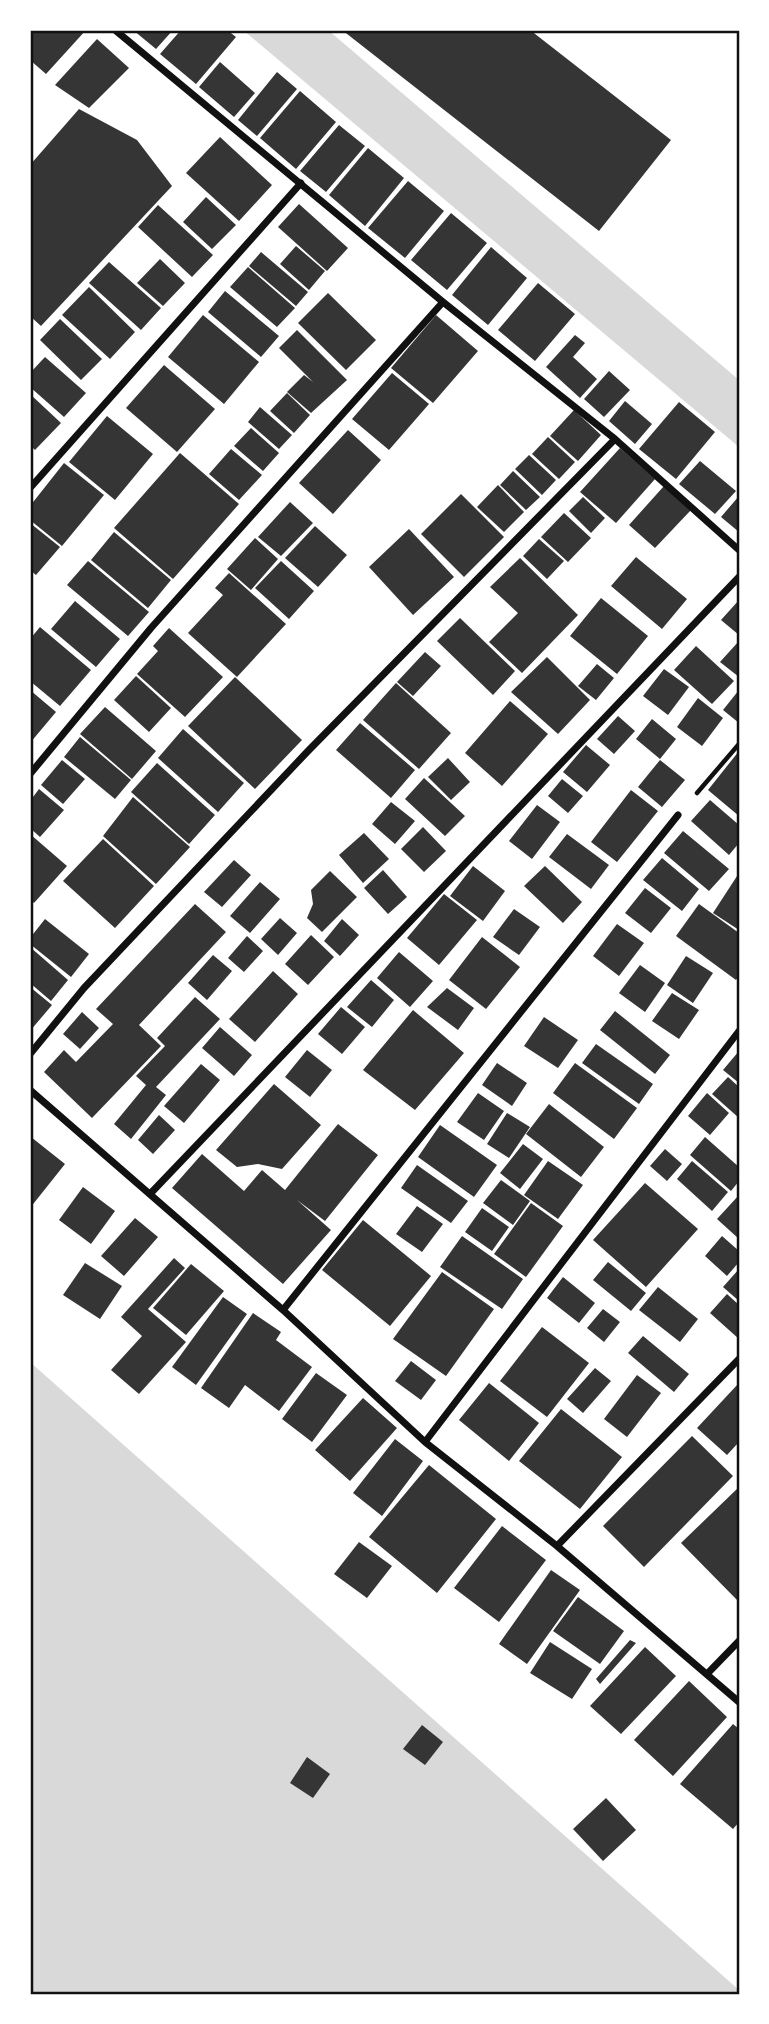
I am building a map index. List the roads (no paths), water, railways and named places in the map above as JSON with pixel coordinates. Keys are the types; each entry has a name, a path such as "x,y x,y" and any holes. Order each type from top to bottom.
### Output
{"street":[{"path":"116,30 443,302 615,439 739,550"},
{"path":"30,488 301,183"},
{"path":"30,774 152,628 443,302"},
{"path":"30,1054 84,988 308,751 615,439"},
{"path":"150,1194 739,577"},
{"path":"284,1310 678,815"},
{"path":"425,1442 739,1031"},
{"path":"30,1090 284,1310 425,1442 557,1546 739,1702"},
{"path":"557,1546 739,1359"},
{"path":"707,1674 739,1641"}]}
